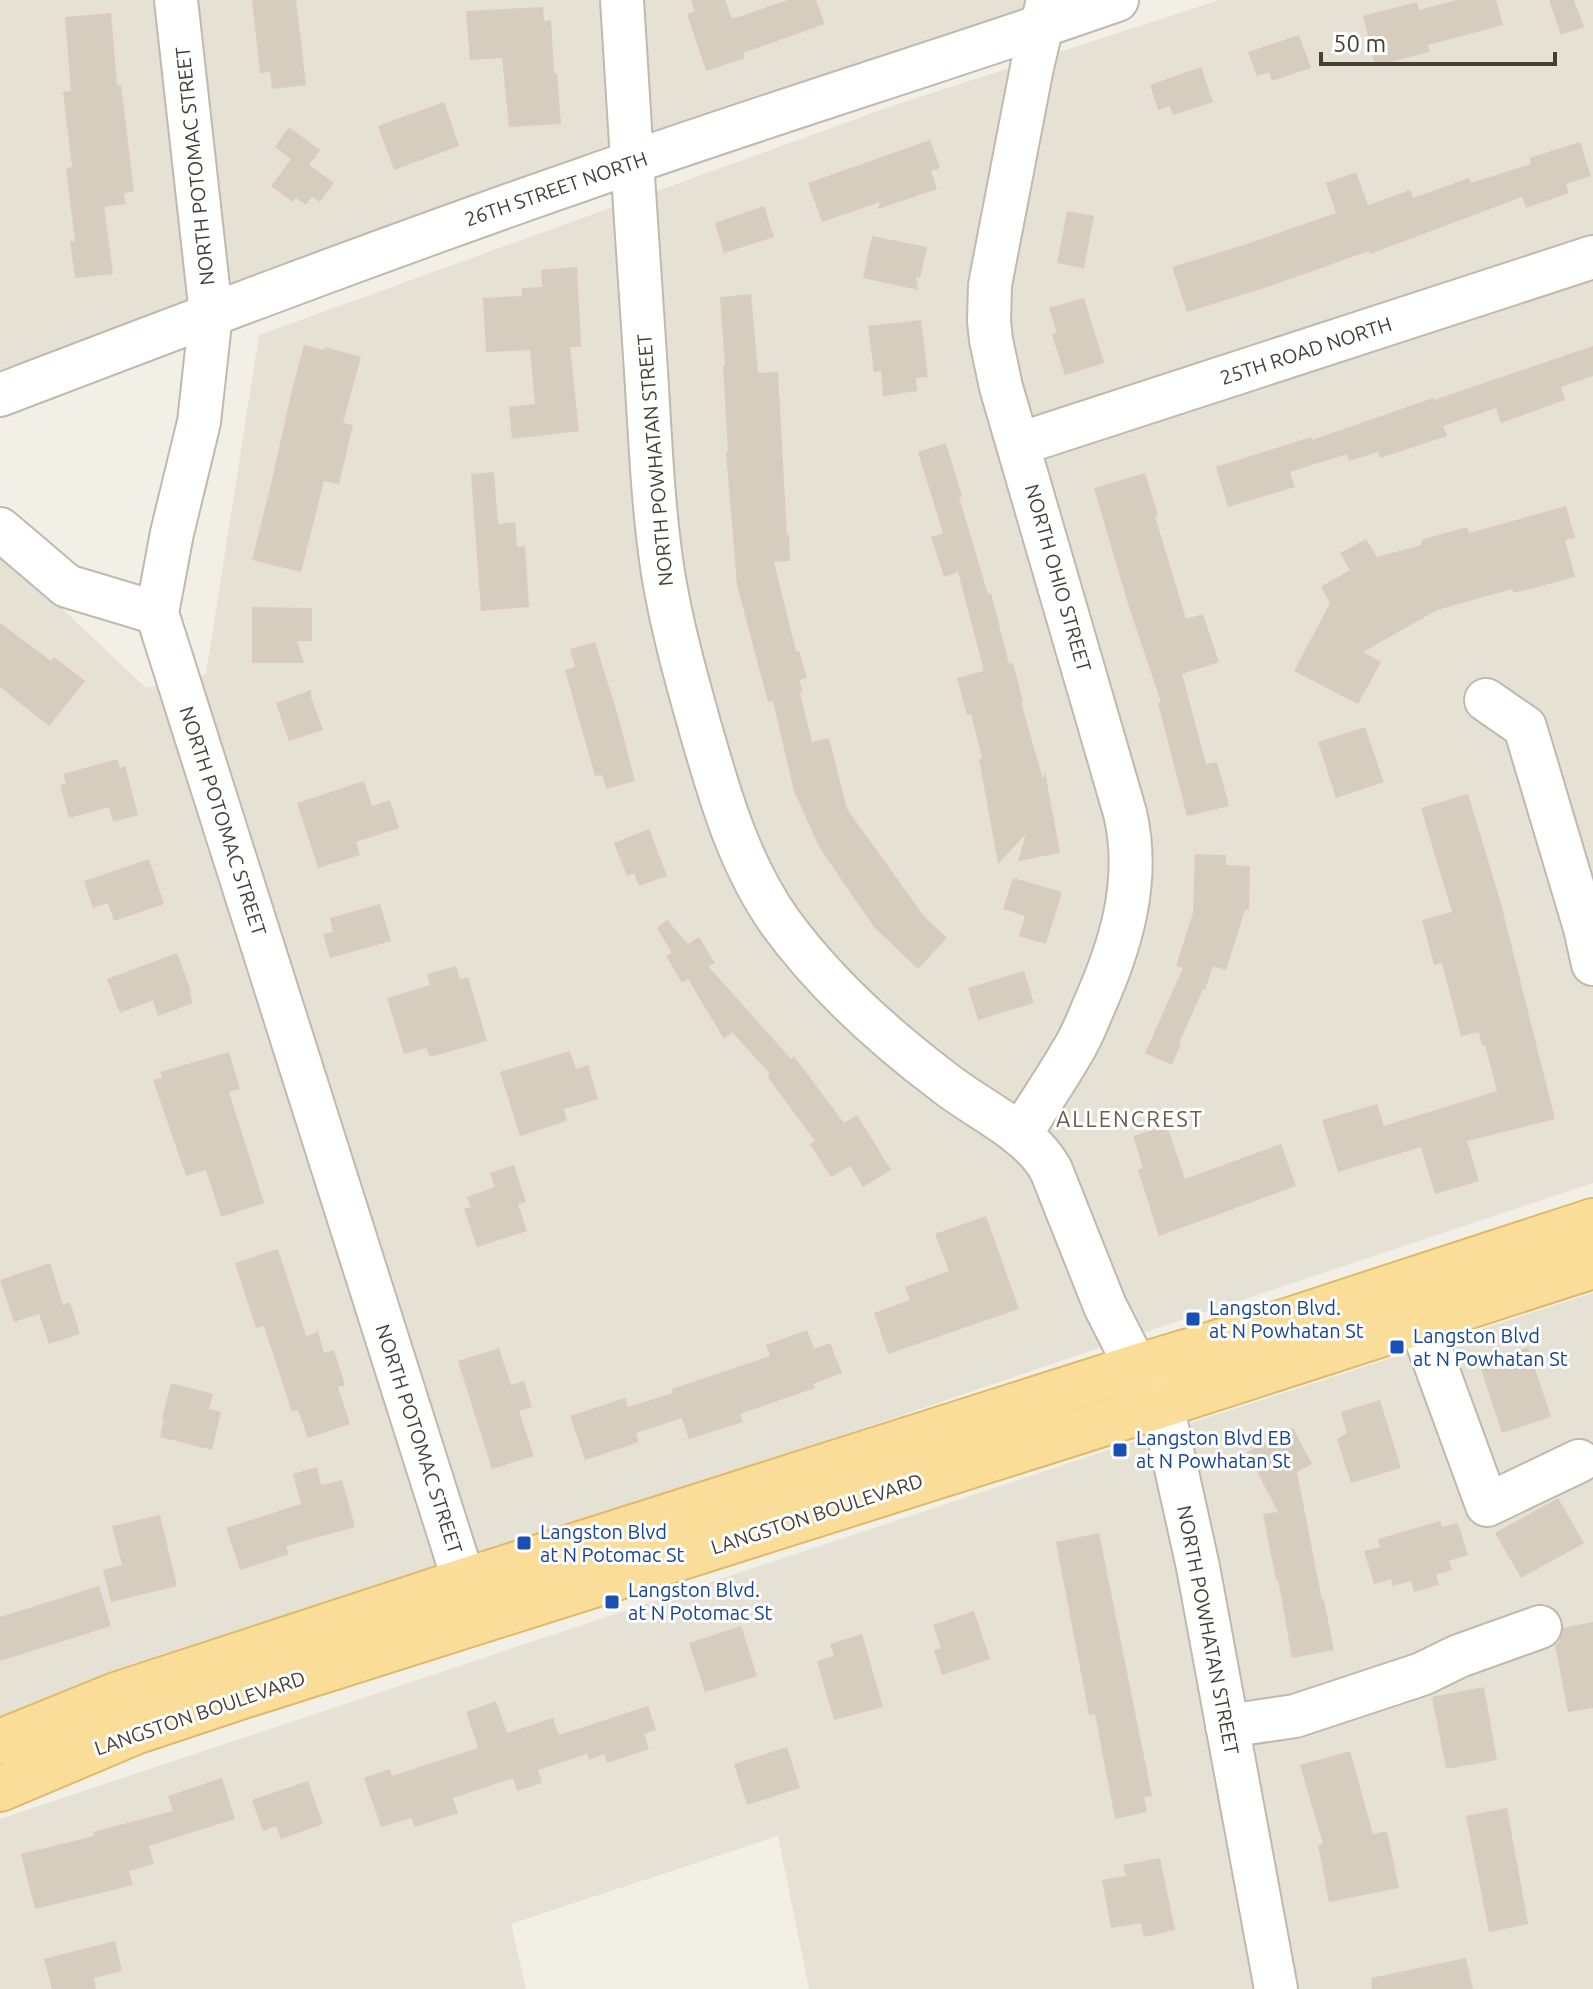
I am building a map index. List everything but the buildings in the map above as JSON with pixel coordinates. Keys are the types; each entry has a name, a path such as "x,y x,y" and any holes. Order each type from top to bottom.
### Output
{"main road":[{"name":"LANGSTON BOULEVARD","path":"0,1789 135,1732 470,1601 1136,1367 1593,1221"},
{"name":"LANGSTON BOULEVARD","path":"0,1742 116,1695 470,1601 1162,1405 1593,1266"}],"street":[{"name":"NORTH POTOMAC STREET","path":"176,0 211,314 199,422 172,533 157,613 470,1601"},
{"name":"NORTH POWHATAN STREET","path":"622,0 654,491 663,575 677,645 731,828 767,901 801,949 832,985 931,1073 1020,1135 1041,1155 1051,1170 1105,1306 1136,1367 1162,1405 1198,1567 1276,1989"},
{"name":"26TH STREET NORTH","path":"0,395 269,292 1045,14 1117,0"},
{"name":"NORTH OHIO STREET","path":"1020,1135 1073,1052 1108,974 1128,906 1130,849 1121,799 1001,387 989,321 994,259 1045,14"},
{"name":"25TH ROAD NORTH","path":"1019,444 1593,257"},
{"path":"0,529 67,586 157,613"},
{"path":"1486,700 1525,727 1590,939"},
{"path":"1420,1322 1487,1505 1579,1461"},
{"path":"1227,1726 1295,1716 1422,1674 1459,1656 1540,1627"}],"shaded area":[{"path":"0,0 1055,0 0,377"},
{"path":"1220,0 1593,0 1593,1183 0,1722 0,550 146,688 206,674 259,335 895,105"},
{"path":"1593,1293 1593,1989 809,1989 778,1836 511,1924 526,1989 0,1989 0,1819 1147,1437"}],"place":[{"name":"Langston Blvd. at N Powhatan St","path":"1193,1319"},
{"name":"Langston Blvd at N Powhatan St","path":"1397,1347"},
{"name":"Langston Blvd EB at N Powhatan St","path":"1120,1450"},
{"name":"Langston Blvd at N Potomac St","path":"524,1543"},
{"name":"Langston Blvd. at N Potomac St","path":"612,1602"}],"district":[{"name":"ALLENCREST","path":"1130,1119"}]}
